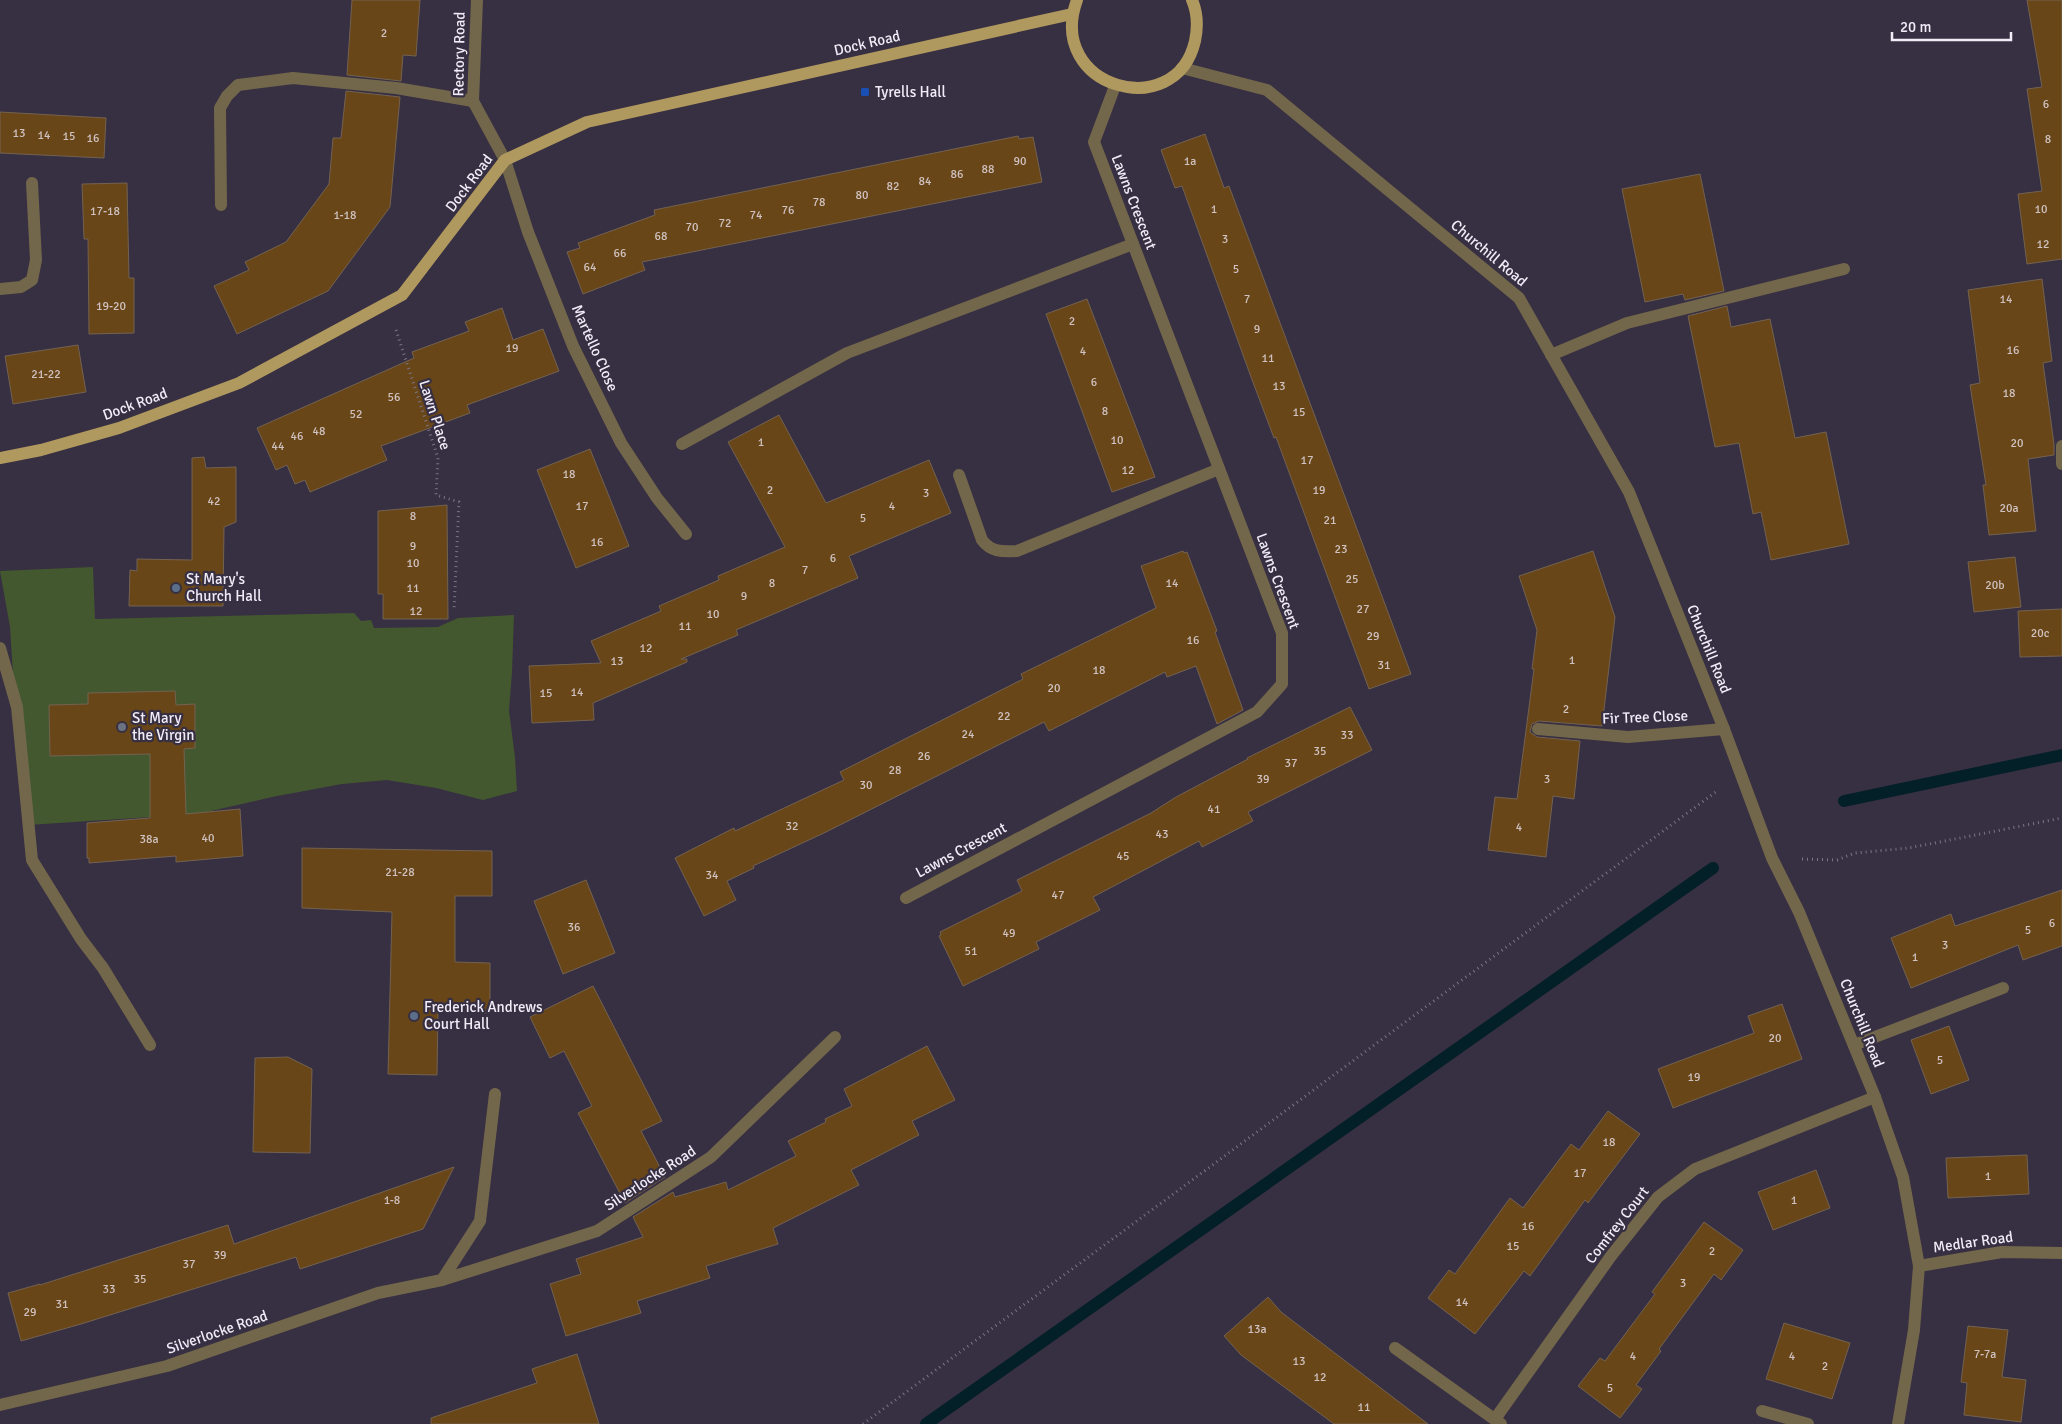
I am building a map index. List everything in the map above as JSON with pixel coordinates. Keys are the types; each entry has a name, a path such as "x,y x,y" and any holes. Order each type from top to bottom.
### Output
{"main road":[{"path":"1077,0 1072,14 1071,32 1076,50 1085,65 1099,78 1115,86 1133,89 1151,86 1168,79 1182,68 1193,50 1198,29 1197,3"},
{"name":"Dock Road","path":"0,458 41,450 119,428 239,383 402,295 505,160 588,122 1072,14"}],"street":[{"name":"Rectory Road","path":"477,0 473,101 505,160"},
{"name":"Churchill Road","path":"1182,68 1267,90 1518,298 1629,492 1724,729 1772,858 1799,912 1875,1097 1903,1177 1919,1266 1914,1330 1898,1424"},
{"path":"221,205 220,108 227,96 238,85 293,78 404,89 473,101"},
{"name":"Lawns Crescent","path":"906,898 1258,712 1282,684 1282,633 1094,142 1115,86"},
{"name":"Martello Close","path":"505,160 528,232 573,346 621,444 657,498 686,534"},
{"path":"0,288 21,287 32,280 36,260 32,183"},
{"path":"682,444 847,353 1133,244"},
{"path":"1551,355 1627,323 1844,269"},
{"path":"2062,446 2062,464"},
{"path":"959,475 982,540 988,548 1004,552 1017,551 1219,469"},
{"path":"0,648 17,707 32,860 82,939 103,968 150,1045"},
{"name":"Fir Tree Close","path":"1538,729 1628,737 1724,729"},
{"path":"1854,1045 2003,988"},
{"name":"Silverlocke Road","path":"0,1405 167,1366 378,1293 442,1280 597,1231 711,1157 835,1037"},
{"path":"442,1280 480,1221 494,1094"},
{"name":"Comfrey Court","path":"1395,1348 1498,1422 1612,1256 1658,1197 1695,1169 1875,1097"},
{"name":"Medlar Road","path":"1919,1266 2002,1252 2062,1253"},
{"path":"1762,1410 1808,1424"}],"path":[{"name":"Lawn Place","path":"387,303 438,458 436,495 459,502 454,610"},
{"path":"863,1424 1717,791 1743,780"},
{"path":"1837,860 1855,853 1909,848 2062,818"}],"green space":[{"path":"93,567 95,619 354,613 361,621 371,620 374,628 438,627 458,618 514,615 509,711 517,791 483,800 436,788 387,780 342,784 272,797 198,814 28,825 20,785 10,627 0,571"}],"building":[{"path":"352,0 420,0 416,56 403,55 401,81 347,75"},
{"path":"2027,0 2062,0 2062,259 2027,264 2018,194 2042,191 2027,89 2042,87"},
{"path":"346,91 400,97 390,207 328,291 237,334 214,286 249,270 245,262 286,242 329,184 333,138 341,138"},
{"path":"0,112 106,118 104,158 0,153"},
{"path":"1205,134 1224,188 1229,186 1411,674 1369,689 1276,437 1274,438 1251,377 1182,186 1175,188 1161,150"},
{"path":"1018,136 1019,139 1033,137 1042,182 642,262 645,270 583,294 567,252 580,248 578,243 655,215 654,210"},
{"path":"1700,174 1724,291 1685,300 1683,294 1645,302 1622,189"},
{"path":"127,183 129,278 134,278 134,333 89,334 88,239 84,239 82,184"},
{"path":"2042,279 2052,361 2043,363 2054,455 2028,459 2036,531 1989,535 1983,485 1986,485 1970,385 1980,383 1968,290"},
{"path":"1087,299 1155,477 1112,492 1046,314"},
{"path":"1727,306 1731,327 1770,319 1795,438 1826,432 1849,544 1771,560 1761,512 1753,514 1739,443 1715,447 1688,316"},
{"path":"502,308 513,340 543,329 559,371 467,405 470,413 381,446 387,460 310,492 305,480 295,484 287,465 276,470 257,428 414,358 412,352 469,331 465,322"},
{"path":"78,345 86,392 13,404 5,356"},
{"path":"779,415 826,503 929,460 951,513 849,556 858,578 736,630 738,635 681,659 687,659 687,662 593,703 594,720 532,723 529,666 601,663 591,641 661,611 659,606 719,580 718,576 785,547 728,442"},
{"path":"590,449 629,546 576,568 537,470"},
{"path":"204,457 206,468 236,467 236,522 224,527 223,606 129,606 130,570 137,571 137,559 192,560 192,458"},
{"path":"447,505 448,619 383,619 383,594 378,594 378,511"},
{"path":"1183,551 1184,553 1187,552 1217,631 1215,632 1243,710 1217,724 1196,666 1167,677 1165,672 1049,731 1044,722 826,832 753,866 754,868 727,881 736,900 704,916 675,858 734,828 735,831 844,780 840,772 1023,679 1021,674 1156,608 1141,566"},
{"path":"1593,551 1615,617 1602,726 1539,721 1532,724 1530,732 1537,737 1580,741 1574,799 1553,796 1546,857 1488,850 1495,797 1517,799 1534,669 1532,669 1537,630 1519,576"},
{"path":"2015,557 2021,607 1974,612 1968,562"},
{"path":"2062,609 2062,656 2020,657 2018,611"},
{"path":"175,691 176,705 195,704 195,748 184,749 186,814 240,809 243,856 176,862 176,856 89,863 89,858 87,858 87,823 150,818 150,754 50,756 49,705 88,704 88,693"},
{"path":"1350,707 1372,750 1248,812 1253,821 1202,847 1199,841 1093,897 1100,910 1036,942 1039,949 963,986 939,936 941,935 940,932 1022,891 1017,880 1151,813 1247,758"},
{"path":"302,848 492,851 492,896 455,896 455,962 490,963 490,1013 438,1012 437,1075 388,1074 392,912 302,908"},
{"path":"586,880 615,953 563,974 534,901"},
{"path":"2062,890 2062,946 2023,960 2018,945 1911,988 1891,938 1951,914 1955,926"},
{"path":"593,986 662,1121 641,1131 665,1177 625,1203 578,1113 592,1106 564,1051 550,1058 530,1017"},
{"path":"1782,1004 1802,1059 1673,1108 1658,1069 1754,1033 1748,1016"},
{"path":"1949,1026 1969,1080 1931,1094 1911,1040"},
{"path":"927,1046 955,1100 912,1121 919,1135 851,1170 859,1185 773,1228 778,1244 706,1266 710,1278 637,1301 641,1313 566,1336 550,1284 581,1274 576,1259 643,1237 633,1217 673,1192 675,1197 726,1182 728,1190 796,1156 788,1141 826,1122 825,1119 852,1106 844,1089"},
{"path":"288,1057 312,1069 310,1153 253,1152 255,1058"},
{"path":"1608,1111 1640,1134 1588,1203 1585,1200 1530,1276 1524,1271 1475,1334 1428,1298 1449,1270 1455,1274 1510,1198 1523,1208 1571,1144 1579,1150"},
{"path":"2027,1155 2029,1194 1948,1198 1946,1158"},
{"path":"454,1167 423,1229 300,1269 296,1257 21,1341 8,1293 40,1285 228,1225 234,1244"},
{"path":"1816,1170 1830,1208 1773,1230 1758,1192"},
{"path":"1704,1222 1743,1250 1721,1280 1714,1274 1659,1349 1661,1351 1636,1385 1642,1389 1620,1418 1578,1386 1600,1358 1605,1361 1655,1294 1652,1292"},
{"path":"1268,1297 1281,1312 1428,1424 1334,1424 1241,1355 1224,1336"},
{"path":"1784,1323 1850,1343 1832,1399 1766,1379"},
{"path":"1968,1326 2008,1330 2002,1377 2026,1380 2021,1422 1964,1415 1967,1383 1961,1382"},
{"path":"577,1354 599,1424 431,1424 431,1418 537,1383 532,1369"}],"waterway":[{"path":"1844,801 2062,755"},
{"path":"926,1424 1713,868"}],"place":[{"name":"Tyrells Hall","path":"865,92"},
{"name":"St Mary's Church Hall","path":"176,588"},
{"name":"St Mary the Virgin","path":"122,727"},
{"name":"Frederick Andrews Court Hall","path":"414,1016"}]}
